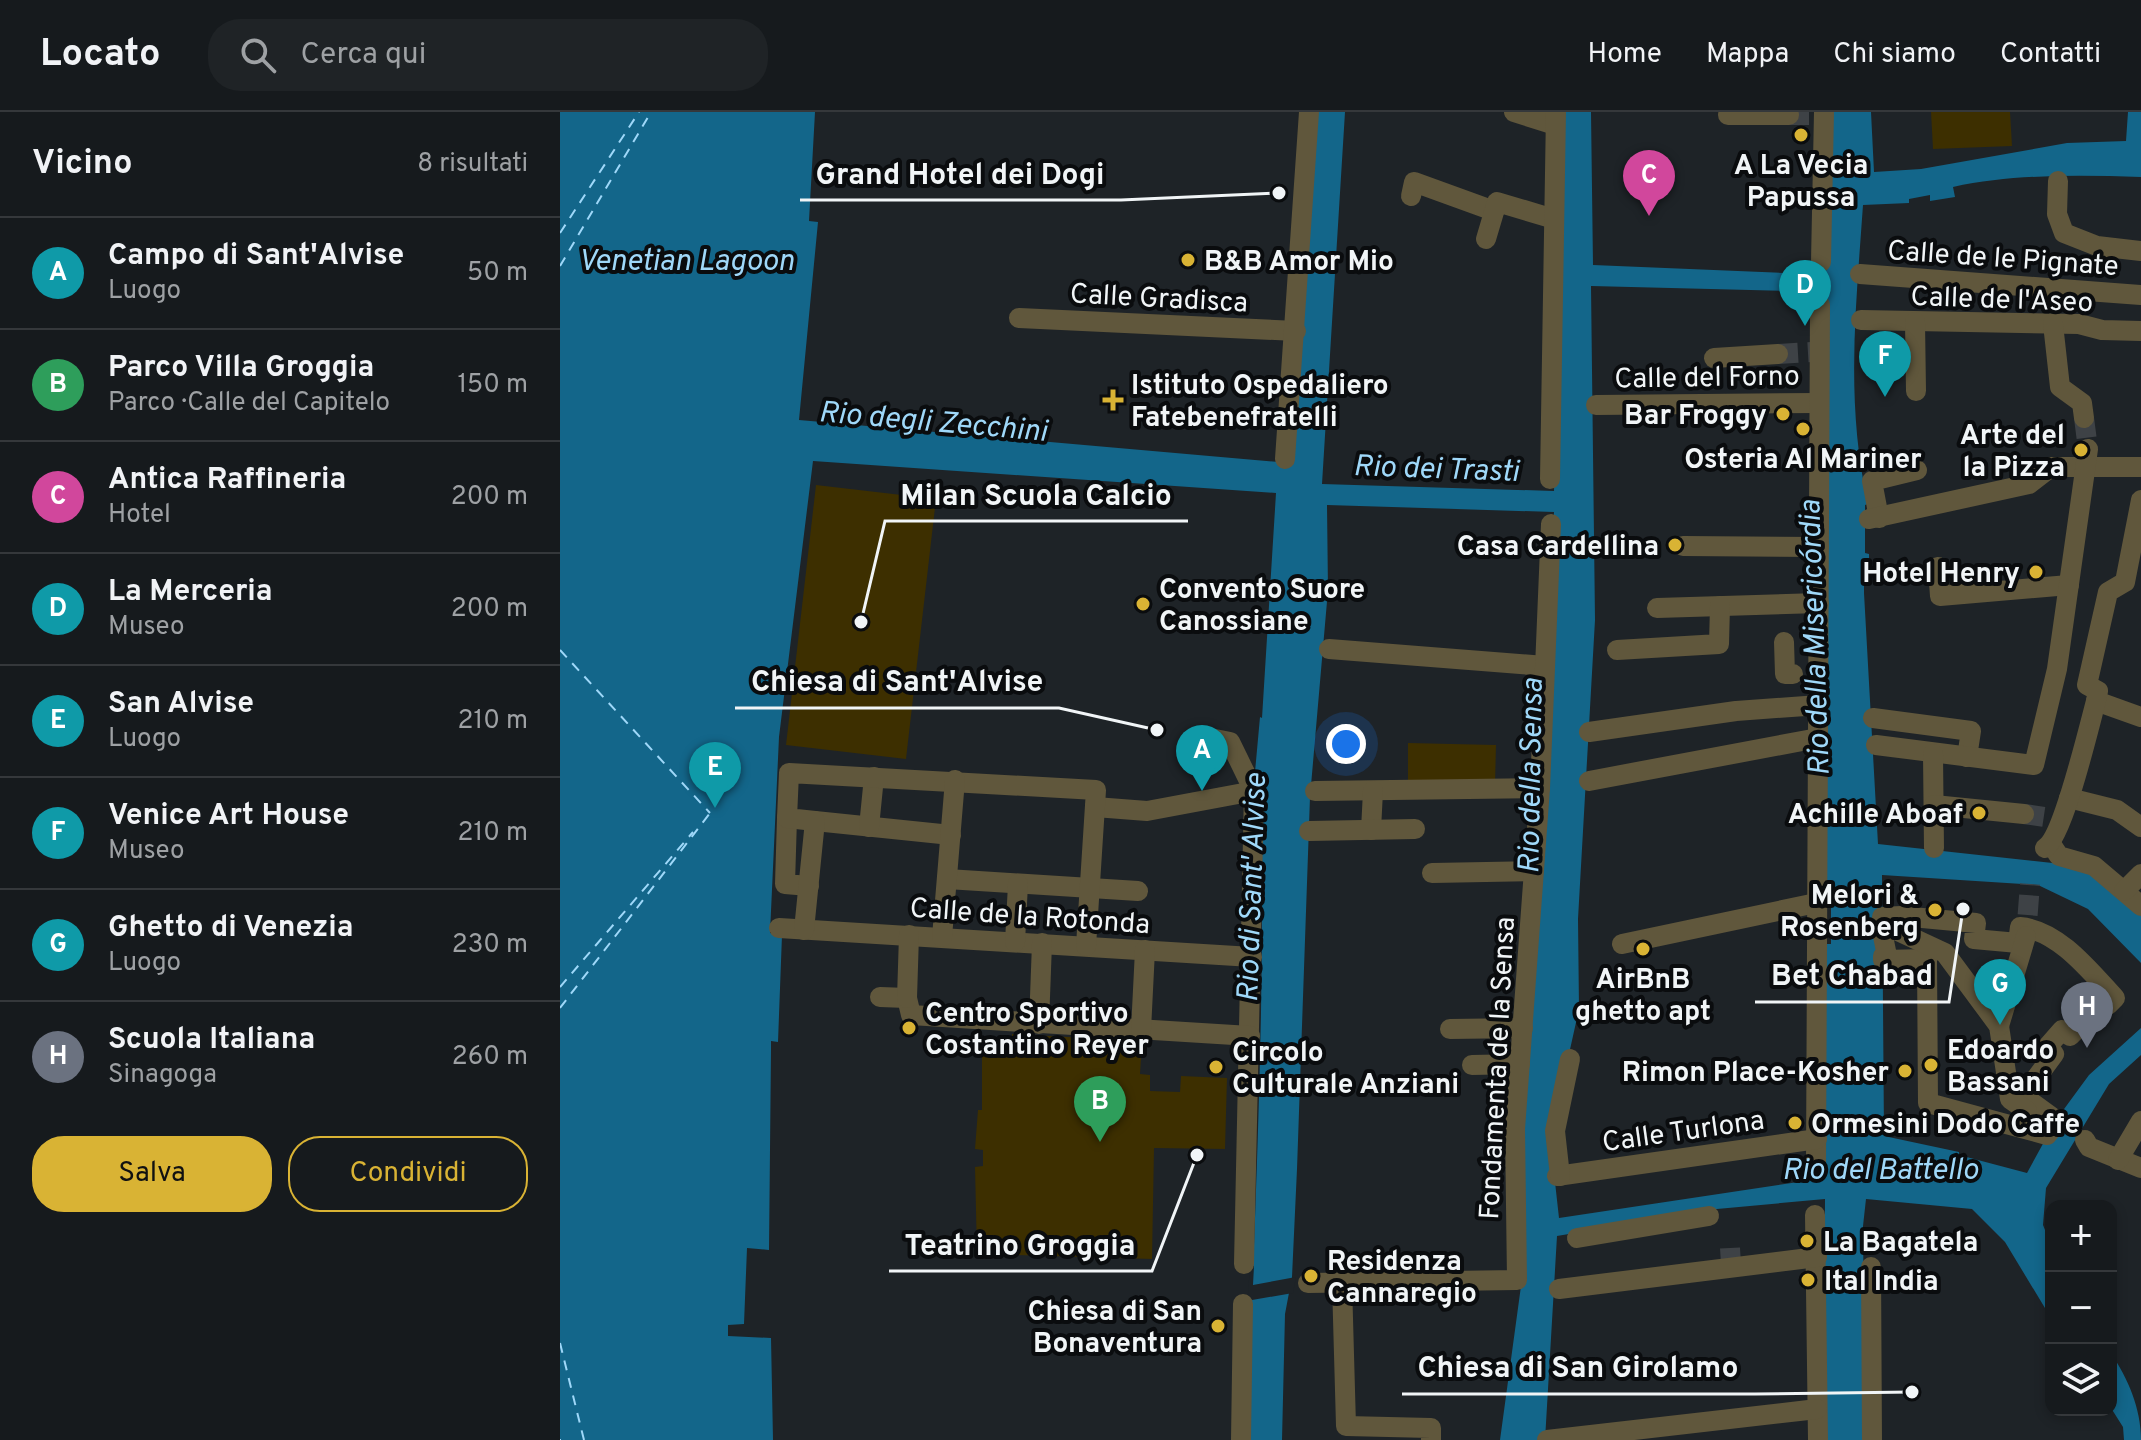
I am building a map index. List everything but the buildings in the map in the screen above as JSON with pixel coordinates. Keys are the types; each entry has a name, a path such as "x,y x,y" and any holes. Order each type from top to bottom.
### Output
{"street":[{"path":"1285,459 1296,331 1295,278 1309,112"},
{"path":"1514,112 1556,119 1550,479"},
{"path":"1728,115 1812,114 1821,262"},
{"path":"2058,181 2057,214 2064,233 2097,246 2141,251"},
{"path":"1411,196 1414,182 1494,211"},
{"path":"1486,239 1497,202 1554,219"},
{"name":"Calle de le Pignate","path":"1860,274 2141,295"},
{"path":"1816,1163 1819,705 1807,673 1819,603 1817,350 1820,314"},
{"name":"Calle Gradisca","path":"1019,318 1296,331"},
{"name":"Calle de l'Aseo","path":"1861,320 2053,324 2141,331"},
{"path":"1915,322 1916,391"},
{"path":"2053,324 2060,387 2082,403 2084,418"},
{"path":"1714,358 1778,354"},
{"name":"Calle del Forno","path":"1596,405 1818,403"},
{"path":"1917,470 1872,481 1874,518 2029,484 2051,467 2087,457 2141,467"},
{"path":"1876,745 2034,765 2057,669 2087,457"},
{"path":"2141,500 2125,582 2108,592 2094,692 2069,798 2056,820 2048,846 2059,856 2094,866 2141,906"},
{"name":"Fondamenta de la Sensa","path":"1342,1283 1517,1280 1514,1177 1540,788 1551,524"},
{"path":"1683,546 1819,547"},
{"path":"1938,567 1940,596 1980,595 2069,585"},
{"path":"1657,608 1819,603"},
{"path":"1617,650 1719,644 1720,606"},
{"path":"1784,642 1785,674 1807,673"},
{"path":"1329,649 1545,666"},
{"path":"2057,669 2141,717"},
{"path":"1589,732 1757,709 1819,705"},
{"path":"1873,718 1971,731 1967,757"},
{"path":"1589,781 1818,738"},
{"path":"1215,739 1230,742 1254,791 1244,1264"},
{"path":"1933,754 1934,848"},
{"path":"809,886 785,884 789,773 955,780 1096,799 1147,811 1254,791"},
{"path":"869,827 874,777"},
{"path":"942,937 955,780"},
{"path":"1315,791 1540,788"},
{"path":"1371,830 1373,791"},
{"path":"2069,798 2136,815"},
{"path":"1086,946 1096,799"},
{"path":"1934,805 2024,814"},
{"path":"787,818 951,835"},
{"path":"779,928 804,930 815,821"},
{"path":"1309,831 1415,829"},
{"path":"1432,873 1534,871"},
{"path":"2124,891 2141,874"},
{"path":"947,879 1138,891"},
{"path":"1015,942 1018,884"},
{"path":"1622,944 1816,903"},
{"path":"2026,936 1999,1026 2010,1099 2043,1122 2056,1120 2023,1096 2054,1054 2048,1046 2062,1030 2070,1036 2084,1022 2077,1014 2093,999 2100,1006 2104,1002 2108,1005 2115,998 2071,952 2031,928 2020,927 2018,943 1974,939 1976,923 1882,917 1882,921 1887,921 1887,931 1882,931 1883,947 1886,947 1883,960 1927,959 1928,1103 2047,1135 2051,1130 2041,1126 2043,1122"},
{"path":"1887,926 1945,953 1999,1026"},
{"path":"1945,953 1961,929 1975,930"},
{"name":"Calle de la Rotonda","path":"804,930 1252,957"},
{"path":"909,935 907,998 911,1015 1250,1036"},
{"path":"1039,1024 1042,943"},
{"path":"1141,1030 1145,950"},
{"path":"880,997 907,998"},
{"path":"1450,1029 1523,1028"},
{"name":"Calle Turlona","path":"1570,1059 1555,1131 1559,1176 1817,1139"},
{"path":"1472,1065 1520,1064"},
{"path":"2118,1160 2141,1121"},
{"path":"2085,1140 2089,1147 2141,1168"},
{"path":"1815,1215 1818,1440"},
{"path":"1577,1238 1709,1216"},
{"path":"1559,1289 1817,1257"},
{"path":"1871,1267 1872,1440"},
{"path":"1308,1283 1342,1283 1346,1426 1431,1428 1431,1440"},
{"path":"1241,1440 1243,1304"},
{"path":"1547,1440 1817,1409"}],"shaded area":[{"path":"1931,112 2010,112 2012,146 1933,149"},
{"path":"816,485 936,499 906,759 786,745"},
{"path":"1408,743 1496,745 1495,785 1408,783"},
{"path":"1012,1034 1142,1041 1140,1074 1150,1075 1150,1091 1180,1092 1181,1076 1227,1078 1225,1149 1154,1148 1152,1259 977,1254 975,1167 983,1166 983,1150 975,1149 978,1110 982,1110 982,1050 1012,1051"}],"water":[{"path":"560,112 815,112 809,221 818,222 799,420 1290,463 1316,112 1345,112 1322,484 1554,491 1561,112 1591,112 1593,265 1808,274 1826,273 1832,112 1871,112 1874,172 1921,169 2067,143 2126,141 2128,112 2141,112 2141,177 2069,176 1999,180 1953,187 1955,197 1930,201 1930,195 1909,199 1909,203 1863,205 1855,318 1854,392 1868,504 1865,505 1865,553 1869,554 1869,573 1864,574 1864,593 1878,844 2080,866 2141,915 2141,963 2088,909 2038,885 1882,875 1884,1136 1959,1152 1959,1155 2027,1173 2056,1120 2089,1075 2141,1028 2141,1055 2109,1084 2046,1188 2043,1225 2045,1308 2005,1242 1972,1209 1866,1199 1863,1226 1865,1440 1824,1440 1825,1199 1717,1209 1557,1236 1545,1440 1500,1440 1521,1286 1523,1116 1554,512 1327,505 1328,590 1310,797 1297,1169 1292,1277 1285,1314 1282,1440 1247,1440 1262,940 1260,773 1255,772 1262,718 1276,493 813,461 779,737 770,933 782,935 778,1042 771,1041 769,1250 747,1248 744,1324 728,1325 728,1336 771,1338 773,1440 560,1440","holes":["1591,286 1826,292 1823,908 1831,908 1831,944 1822,944 1825,1178 1559,1218 1555,1182 1569,1054 1579,1009 1578,919 1595,620"]},
{"path":"2117,1363 2132,1394 2139,1417 2141,1440 2124,1440 2123,1427 2116,1416"}],"pier":[{"path":"1250,1266 1254,1266 1253,1285 1296,1277 1293,1293 1252,1300 1247,1308"}],"ferry route":[{"path":"560,233 639,112"},
{"path":"560,266 651,112"},
{"path":"560,650 710,813"},
{"path":"560,1008 710,813"},
{"path":"560,987 693,832"},
{"path":"560,1343 584,1440"}],"tunnel":[{"path":"1789,115 1810,115"},
{"path":"1778,354 1812,352"},
{"path":"2084,418 2088,449"},
{"path":"2024,814 2051,818"},
{"path":"2017,935 2026,936 2030,884"},
{"path":"1730,1248 1731,1264"}],"place":[{"name":"A La Vecia Papussa","path":"1801,135"},
{"name":"Grand Hotel dei Dogi","path":"1279,193"},
{"name":"Antica Raffineria","path":"1649,216"},
{"name":"B&B Amor Mio","path":"1188,260"},
{"name":"La Merceria","path":"1805,326"},
{"name":"Venice Art House","path":"1885,397"},
{"name":"Istituto Ospedaliero Fatebenefratelli","path":"1113,400"},
{"name":"Bar Froggy","path":"1783,414"},
{"name":"Osteria Al Mariner","path":"1803,429"},
{"name":"Arte del la Pizza","path":"2081,450"},
{"name":"Casa Cardellina","path":"1675,545"},
{"name":"Hotel Henry","path":"2036,572"},
{"name":"Convento Suore Canossiane","path":"1143,604"},
{"name":"Milan Scuola Calcio","path":"861,622"},
{"name":"Chiesa di Sant'Alvise","path":"1157,730"},
{"name":"Campo di Sant'Alvise","path":"1202,791"},
{"name":"San Alvise","path":"715,808"},
{"name":"Achille Aboaf","path":"1979,813"},
{"name":"Bet Chabad","path":"1963,909"},
{"name":"Melori & Rosenberg","path":"1935,910"},
{"name":"AirBnB ghetto apt","path":"1643,949"},
{"name":"Ghetto di Venezia","path":"2000,1025"},
{"name":"Centro Sportivo Costantino Reyer","path":"909,1028"},
{"name":"Scuola Italiana","path":"2087,1048"},
{"name":"Edoardo Bassani","path":"1931,1065"},
{"name":"Circolo Culturale Anziani","path":"1216,1067"},
{"name":"Rimon Place-Kosher","path":"1905,1071"},
{"name":"Ormesini Dodo Caffe","path":"1795,1123"},
{"name":"Parco Villa Groggia","path":"1100,1142"},
{"name":"Teatrino Groggia","path":"1197,1155"},
{"name":"La Bagatela","path":"1807,1241"},
{"name":"Residenza Cannaregio","path":"1311,1276"},
{"name":"Ital India","path":"1808,1280"},
{"name":"Chiesa di San Bonaventura","path":"1218,1326"},
{"name":"Chiesa di San Girolamo","path":"1912,1392"}],"water label":[{"name":"Venetian Lagoon","path":"686,260"},
{"name":"Rio degli Zecchini","path":"933,421"},
{"name":"Rio dei Trasti","path":"1436,468"},
{"name":"Rio della Misericórdia","path":"1814,638"},
{"name":"Rio della Sensa","path":"1530,776"},
{"name":"Rio di Sant' Alvise","path":"1251,888"},
{"name":"Rio del Battello","path":"1880,1169"}]}
